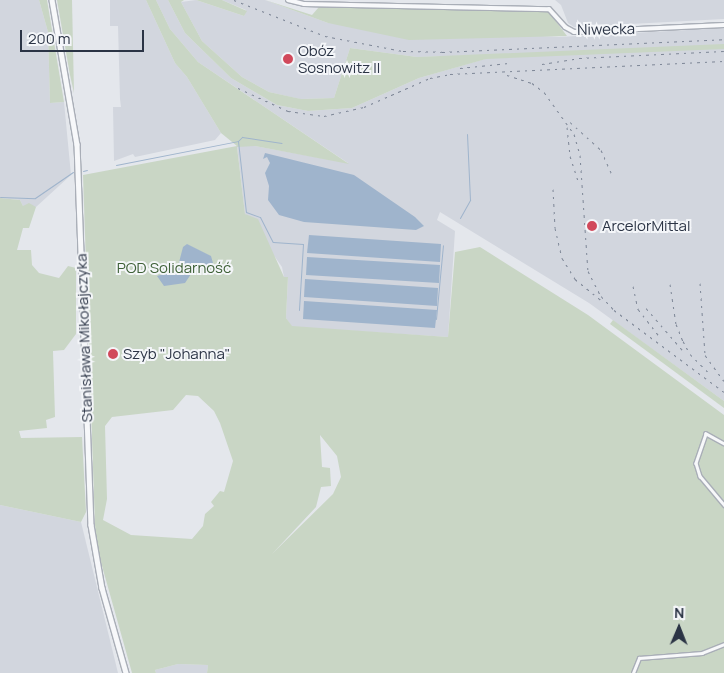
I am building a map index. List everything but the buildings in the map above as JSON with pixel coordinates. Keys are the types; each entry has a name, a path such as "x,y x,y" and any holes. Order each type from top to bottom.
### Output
{"street":[{"name":"Stanisława Mikołajczyka","path":"52,0 77,144 91,525 102,588 126,673"},
{"name":"Niwecka","path":"288,0 304,4 549,9 574,32 724,25"},
{"path":"724,444 706,434 696,463 700,476 724,505"},
{"path":"634,673 638,658 702,653 724,644"}],"shaded area":[{"path":"0,0 39,0 48,32 50,103 64,102 71,175 36,207 23,206 20,200 0,198"},
{"path":"110,0 146,0 175,63 187,77 221,133 215,140 135,157 133,154 114,161 113,107 121,107 118,26 110,26"},
{"name":"ArcelorMittal","path":"156,0 168,0 185,33 231,78 277,105 308,111 352,108 419,78 485,59 487,55 417,57 350,48 334,98 300,99 269,92 242,77 202,41 181,2 196,0 244,16 246,10 222,0 265,0 328,23 559,37 724,28 724,401 589,303 440,212 437,220 455,231 448,337 292,327 286,318 288,278 284,277 282,267 245,214 237,146 255,146 348,163 198,62 170,29"},
{"path":"555,0 724,0 724,19 574,27 568,23 561,5"},
{"path":"0,505 81,522 118,673 0,673"},
{"path":"178,664 208,665 207,673 156,673 155,670"}],"green space":[{"path":"39,0 47,0 64,102 50,103 48,32"},
{"path":"57,0 72,0 74,93 70,75"},
{"name":"POD Solidarność","path":"146,0 156,0 170,29 198,62 349,164 255,146 237,147 245,214 258,219 284,277 288,277 286,318 292,326 448,337 455,252 480,247 588,315 724,415 724,673 207,673 208,665 178,664 155,670 156,673 132,673 97,548 83,175 237,146 221,133 187,77 175,63","holes":["186,395 198,396 214,411 220,423 233,461 224,492 220,491 211,502 214,506 205,514 203,526 192,539 131,535 103,520 107,499 105,426 112,417 173,410","320,435 337,456 341,477 333,494 272,554 316,507 321,487 331,486 330,468 322,467"]},
{"path":"168,0 184,0 181,2 202,41 242,77 269,92 301,99 334,98 350,48 417,57 724,44 724,49 486,59 419,78 352,108 308,111 277,105 231,78 185,33"},
{"path":"196,0 222,0 247,11 244,16"},
{"path":"265,0 312,15 319,7 549,12 567,36 409,40 328,23"},
{"path":"0,198 20,200 23,206 29,203 36,207 29,228 23,228 17,250 31,250 32,265 39,273 59,278 68,266 76,268 76,334 64,350 53,351 55,417 46,420 47,428 19,431 21,438 82,437 86,512 81,522 0,505"},
{"path":"613,320 724,401 724,408 610,324"}],"water":[{"path":"265,153 354,175 415,217 424,226 416,230 304,222 279,215 268,200 269,186 265,173 270,163 267,157 263,159"},
{"path":"309,235 441,244 440,262 307,253"},
{"path":"187,244 211,256 213,263 195,268 185,283 164,286 157,276 177,270 183,247"},
{"path":"307,257 440,265 439,283 306,275"},
{"path":"305,279 438,288 437,306 304,297"},
{"path":"304,301 437,310 435,328 303,319"}],"waterway":[{"path":"460,218 470,200 467,134"},
{"path":"116,165 238,141 242,137 282,143"},
{"path":"238,141 246,212 260,217 273,242 303,244 299,310"},
{"path":"83,171 87,170"},
{"path":"0,197 35,198 73,172"},
{"path":"436,319 443,245"}],"railway":[{"path":"234,0 325,36 403,51 442,52 724,39"},
{"path":"542,64 579,58 724,51"},
{"path":"238,88 288,111 324,116 364,107 430,78 450,74 724,61"},
{"path":"460,68 509,63"},
{"path":"507,75 532,83 544,92 574,134 580,155 588,271 601,296 614,310 724,392"},
{"path":"570,122 601,150 613,177"},
{"path":"567,127 570,156 579,183"},
{"path":"553,189 555,228 562,258 575,279 602,301"},
{"path":"700,283 705,355 724,381"},
{"path":"670,284 676,324 683,341 690,354 710,374"},
{"path":"633,286 638,309 660,337"},
{"path":"646,308 685,353"}],"place":[{"name":"Obóz Sosnowitz II","path":"288,59"},
{"name":"ArcelorMittal","path":"592,226"},
{"name":"Szyb \"Johanna\"","path":"113,354"}]}
